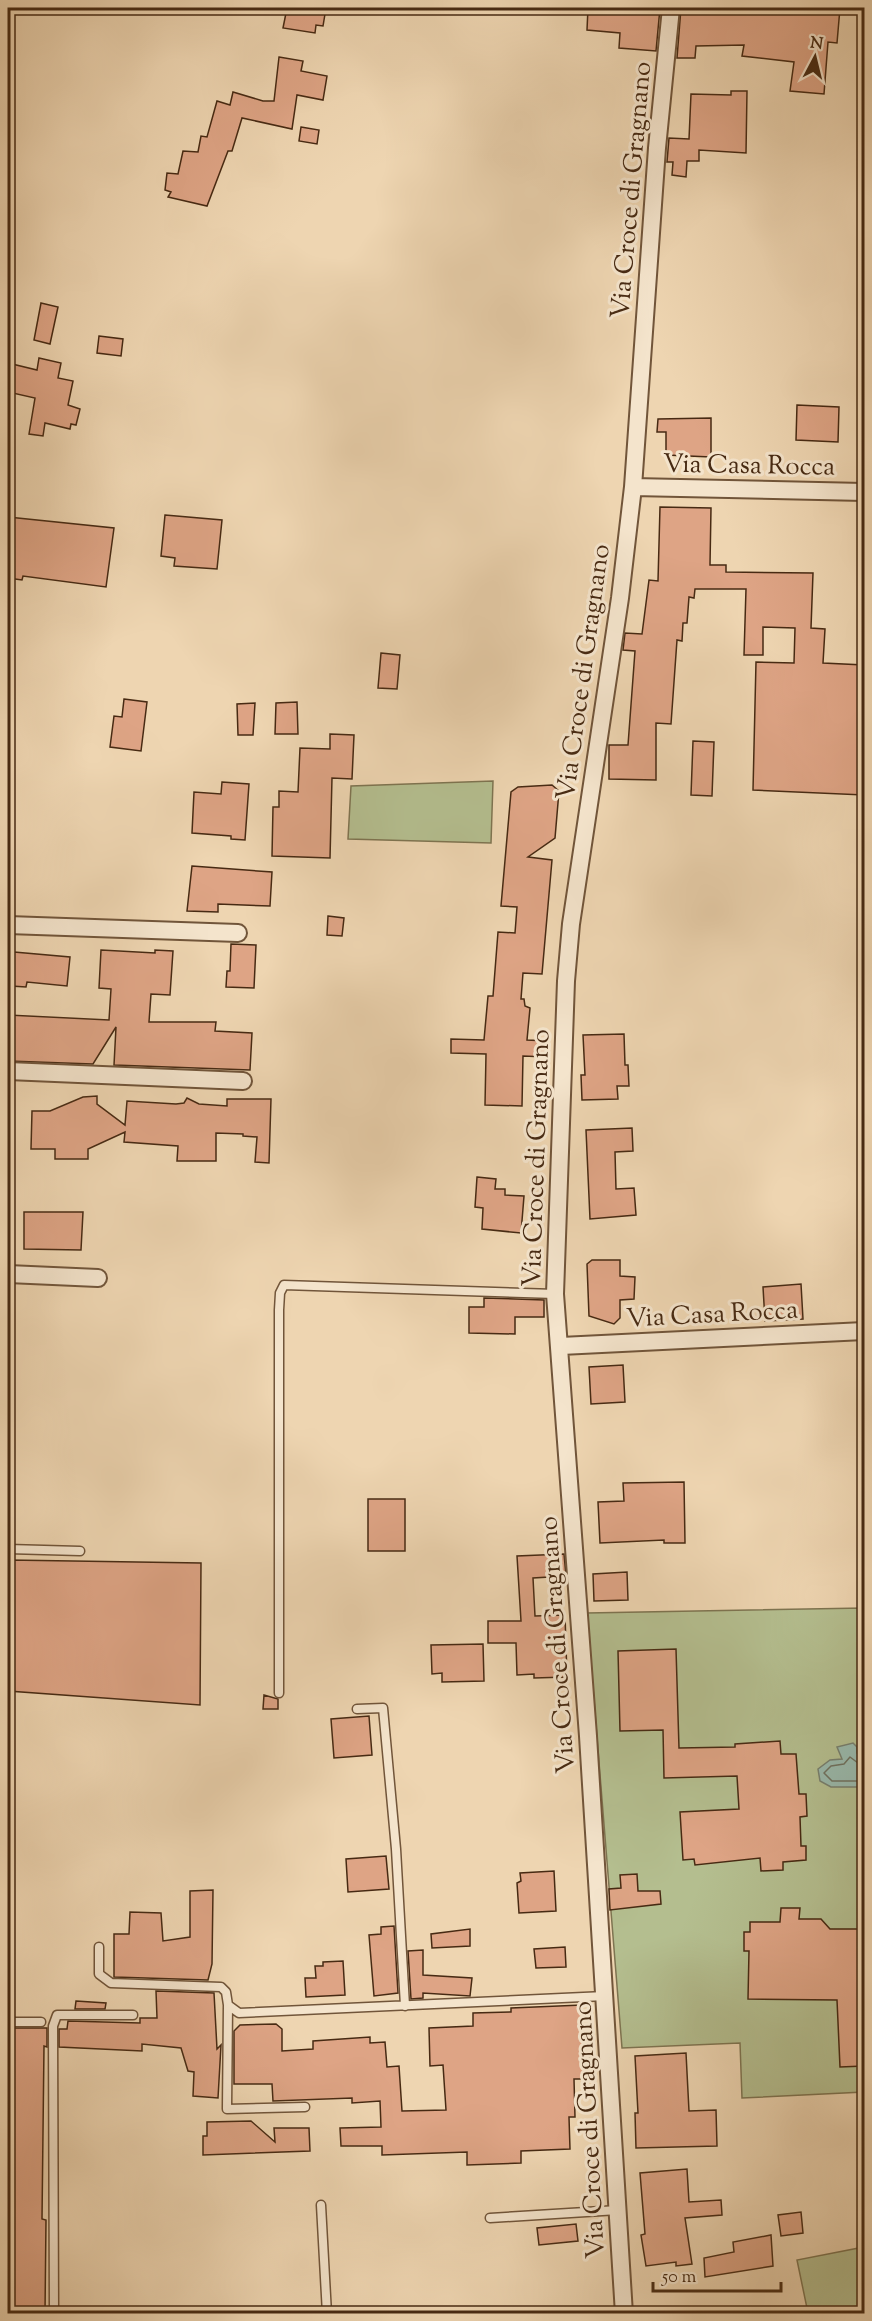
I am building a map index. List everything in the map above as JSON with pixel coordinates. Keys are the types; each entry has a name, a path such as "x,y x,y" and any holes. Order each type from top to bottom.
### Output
{"street":[{"name":"Via Croce di Gragnano","path":"624,2313 561,1346 555,1294 566,981 571,924 620,598 633,487 657,148 671,8"},
{"name":"Via Casa Rocca","path":"633,487 864,492"},
{"path":"8,925 238,933"},
{"path":"8,1071 243,1081"},
{"path":"8,1274 99,1278"},
{"name":"Via Casa Rocca","path":"561,1346 864,1331"}],"lane":[{"path":"279,1693 279,1310 280,1293 285,1285 555,1294"},
{"path":"8,1550 80,1551"},
{"path":"357,1708 383,1708 396,1850 405,2006"},
{"path":"99,1947 99,1974 111,1983 221,1986 226,1992 228,2005 227,2109 305,2107"},
{"path":"228,2005 239,2013 605,1996"},
{"path":"54,2313 53,2026 57,2015 133,2015"},
{"path":"8,2022 40,2022"},
{"path":"321,2205 327,2313"},
{"path":"490,2218 618,2210"}],"green space":[{"path":"493,781 491,843 348,839 351,786"},
{"path":"864,1608 864,2092 742,2098 740,2043 622,2048 587,1613"},
{"path":"864,2247 864,2313 808,2313 797,2260"}],"water":[{"path":"853,1743 857,1747 857,1753 864,1759 864,1787 831,1787 820,1781 818,1769 830,1760 842,1759 837,1747"}],"building":[{"path":"287,8 326,8 323,26 316,25 315,33 283,28"},
{"path":"588,8 636,12 636,8 660,8 656,51 619,48 620,33 587,30"},
{"path":"681,8 840,8 837,43 828,42 824,94 790,91 794,62 742,56 744,45 696,46 695,58 677,58"},
{"path":"279,57 303,61 301,71 327,76 323,100 297,95 292,129 242,118 232,151 228,151 207,206 168,197 171,192 165,190 167,173 178,174 183,151 198,152 201,136 207,137 217,101 230,105 233,92 263,101 274,101"},
{"path":"731,91 747,91 746,153 699,150 699,161 687,161 686,177 672,175 673,162 667,162 669,138 689,139 691,94 731,95"},
{"path":"301,127 319,130 317,144 299,141"},
{"path":"41,303 58,307 50,344 34,340"},
{"path":"99,336 123,339 121,356 97,353"},
{"path":"39,358 61,363 58,378 73,381 68,405 80,409 76,425 71,424 70,429 45,423 43,436 29,434 35,398 8,392 8,363 37,370"},
{"path":"797,405 839,407 838,442 796,440"},
{"path":"711,418 711,457 666,455 666,432 657,432 658,419"},
{"path":"660,507 711,508 710,565 726,565 726,572 813,573 811,628 825,629 823,663 864,665 864,795 753,790 756,662 794,663 795,628 763,627 763,655 744,655 746,589 695,589 694,598 689,597 687,623 683,623 682,641 677,640 671,724 656,723 656,780 609,779 609,745 628,745 635,651 623,650 625,633 642,634 649,580 658,581"},
{"path":"165,515 222,520 217,569 174,566 175,558 161,556"},
{"path":"8,517 114,528 106,587 23,576 22,580 8,578"},
{"path":"381,653 400,655 397,689 378,688"},
{"path":"124,699 147,702 141,751 110,747 114,716 122,717"},
{"path":"297,702 298,734 275,734 276,703"},
{"path":"255,703 253,735 238,735 237,704"},
{"path":"330,734 354,735 352,779 332,778 330,858 272,856 273,807 279,807 279,791 298,792 300,748 330,749"},
{"path":"693,741 714,742 712,796 691,795"},
{"path":"222,782 249,784 245,840 231,839 231,836 192,833 194,792 221,794"},
{"path":"552,785 559,791 555,838 528,857 552,860 542,974 523,973 521,999 524,999 525,1006 530,1008 527,1040 548,1041 547,1057 523,1056 522,1106 485,1105 486,1054 451,1053 451,1039 484,1040 488,996 493,996 498,932 515,933 517,907 501,906 511,792 518,787"},
{"path":"192,866 272,872 270,906 218,904 218,912 187,911"},
{"path":"328,916 344,918 342,936 327,935"},
{"path":"231,944 256,945 254,988 226,987 227,971 230,971"},
{"path":"101,950 155,953 155,950 173,951 170,995 151,994 149,1022 216,1022 215,1031 252,1033 250,1070 114,1065 116,1027 93,1064 8,1061 8,1015 109,1020 111,989 99,988"},
{"path":"14,952 70,957 67,986 27,982 26,987 11,986"},
{"path":"624,1034 625,1065 628,1065 629,1086 617,1086 618,1099 582,1100 581,1075 585,1075 583,1035"},
{"path":"97,1096 97,1104 125,1125 127,1101 176,1104 184,1103 187,1098 199,1104 227,1106 227,1099 271,1099 269,1163 255,1162 257,1137 243,1136 243,1134 216,1133 216,1161 177,1161 178,1146 124,1142 125,1132 88,1149 88,1159 55,1159 55,1149 31,1149 32,1111 50,1111 83,1097"},
{"path":"632,1128 633,1151 615,1152 616,1189 634,1188 636,1215 590,1219 586,1130"},
{"path":"477,1177 496,1179 495,1189 505,1189 505,1195 524,1196 521,1233 482,1229 483,1208 475,1207"},
{"path":"24,1212 83,1212 81,1250 24,1249"},
{"path":"592,1260 620,1260 620,1276 635,1277 634,1299 620,1300 620,1318 614,1324 589,1316 587,1264"},
{"path":"801,1284 803,1319 765,1321 763,1287"},
{"path":"484,1298 544,1300 544,1317 515,1317 515,1334 469,1333 469,1307 484,1307"},
{"path":"623,1365 625,1402 591,1404 589,1367"},
{"path":"684,1482 685,1543 664,1543 664,1540 600,1543 598,1502 624,1501 623,1483"},
{"path":"368,1499 405,1499 405,1551 368,1551"},
{"path":"564,1554 566,1576 533,1578 535,1616 565,1615 567,1677 534,1678 534,1674 517,1675 516,1643 488,1643 488,1621 521,1621 517,1556"},
{"path":"8,1560 201,1563 200,1705 8,1691"},
{"path":"627,1572 628,1600 594,1601 593,1574"},
{"path":"483,1644 484,1681 442,1682 442,1673 432,1674 431,1645"},
{"path":"676,1649 679,1748 735,1747 735,1744 780,1741 781,1754 796,1754 799,1794 806,1794 807,1816 800,1817 801,1846 806,1846 806,1860 783,1862 783,1870 761,1871 760,1858 695,1865 694,1859 683,1860 680,1812 739,1809 737,1776 664,1778 663,1730 620,1731 618,1651"},
{"path":"264,1695 278,1699 278,1709 263,1709"},
{"path":"369,1716 372,1755 334,1758 331,1719"},
{"path":"386,1856 389,1889 348,1892 346,1859"},
{"path":"554,1871 556,1911 519,1913 517,1883 521,1881 520,1873"},
{"path":"637,1874 638,1891 660,1891 661,1904 610,1910 609,1889 621,1888 620,1875"},
{"path":"213,1890 212,1964 208,1980 114,1977 114,1934 129,1934 130,1912 161,1913 163,1941 190,1937 190,1891"},
{"path":"781,1908 800,1908 799,1919 821,1919 830,1929 864,1929 864,2066 840,2067 837,2000 748,1999 749,1951 744,1951 744,1932 750,1932 750,1922 780,1922"},
{"path":"394,1926 398,1993 374,1996 369,1935 381,1934 381,1927"},
{"path":"470,1929 470,1946 432,1948 431,1934"},
{"path":"565,1947 566,1967 536,1968 534,1949"},
{"path":"423,1950 423,1975 472,1978 470,1996 423,1993 423,1998 411,1999 408,1951"},
{"path":"343,1961 345,1995 306,1997 305,1978 316,1978 315,1966 323,1966 323,1962"},
{"path":"156,1991 214,1993 217,2049 221,2045 218,2098 193,2096 194,2072 188,2071 181,2048 142,2044 142,2051 59,2047 59,2029 67,2029 68,2021 140,2023 140,2018 157,2018"},
{"path":"76,2001 106,2003 105,2009 75,2009"},
{"path":"582,2005 584,2058 591,2058 591,2079 574,2079 575,2117 569,2117 570,2149 521,2151 521,2163 467,2165 467,2152 382,2155 382,2146 341,2146 340,2128 381,2127 380,2101 352,2103 352,2098 273,2101 272,2084 234,2084 234,2031 240,2025 276,2024 282,2029 282,2051 313,2049 313,2041 370,2037 370,2043 385,2042 387,2067 399,2066 402,2111 446,2110 443,2065 430,2066 429,2028 473,2026 473,2013 511,2012 511,2008"},
{"path":"8,2028 47,2028 47,2047 44,2046 42,2219 46,2220 45,2313 8,2313"},
{"path":"686,2053 689,2111 716,2110 717,2146 636,2148 635,2113 638,2113 635,2056"},
{"path":"251,2121 275,2142 274,2128 309,2128 310,2151 203,2155 203,2136 207,2136 207,2122"},
{"path":"687,2169 689,2202 721,2200 722,2215 685,2218 692,2264 676,2266 676,2262 646,2266 641,2235 645,2234 640,2173"},
{"path":"801,2212 803,2233 781,2236 778,2215"},
{"path":"576,2224 578,2241 539,2245 537,2228"},
{"path":"771,2235 773,2266 705,2277 704,2258 734,2252 733,2242"}]}
